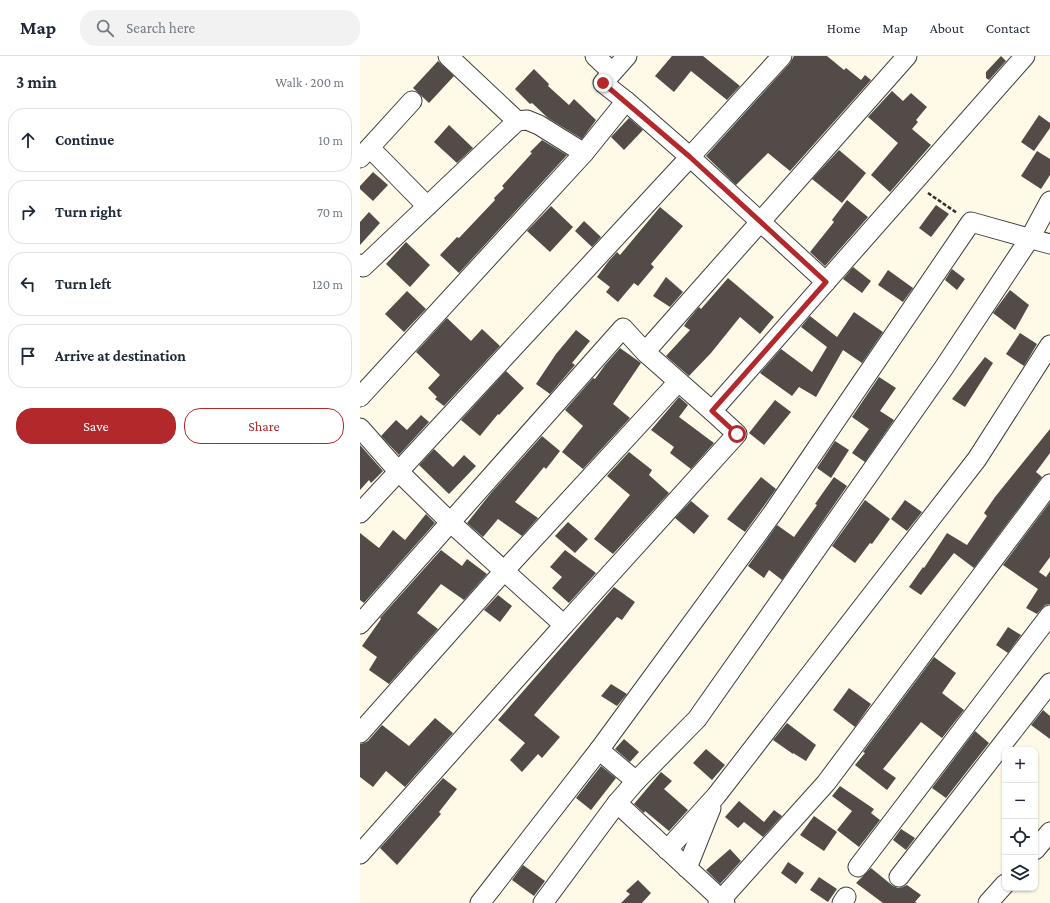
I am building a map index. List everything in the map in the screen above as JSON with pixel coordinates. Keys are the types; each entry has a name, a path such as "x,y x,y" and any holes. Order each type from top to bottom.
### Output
{"street":[{"path":"448,56 517,121"},
{"path":"595,56 612,72"},
{"path":"627,56 603,83 690,157 826,282"},
{"path":"360,513 782,56"},
{"path":"645,352 906,56"},
{"path":"712,411 1025,56"},
{"path":"412,101 365,153 427,206"},
{"path":"360,396 584,153 626,101"},
{"path":"360,264 363,267 517,121 527,120 539,125 584,153"},
{"path":"543,903 636,781 697,719 938,376 1030,238 1050,201"},
{"path":"480,903 599,750 772,514 971,222 1050,244"},
{"path":"360,624 623,328 645,352 737,434 360,854"},
{"path":"668,850 716,796 977,459 1050,345"},
{"path":"360,733 504,571 678,382"},
{"path":"360,428 398,471 450,522 564,625"},
{"path":"618,803 721,902 826,783 1048,489"},
{"path":"858,866 1050,616"},
{"path":"899,877 1050,683"},
{"path":"599,750 636,781"},
{"path":"687,868 716,796"},
{"path":"1038,846 1050,832"},
{"path":"988,903 1002,887"}],"path":[{"path":"913,182 971,222"}],"building":[{"path":"672,56 703,56 740,86 727,100 691,71 674,92 655,76"},
{"path":"794,56 827,56 844,70 846,68 861,80 865,75 871,80 790,171 768,153 736,185 706,156 790,63"},
{"path":"1001,56 1006,61 989,80 986,78 986,72"},
{"path":"438,61 454,76 429,103 413,88"},
{"path":"534,69 549,84 548,86 569,105 574,99 596,120 582,139 548,118 532,103 530,104 515,89"},
{"path":"892,91 903,101 911,93 927,107 916,120 918,122 912,129 931,145 890,192 871,175 898,143 868,117"},
{"path":"1039,115 1050,123 1050,128 1034,151 1021,142"},
{"path":"629,118 643,130 624,150 611,137"},
{"path":"449,125 473,148 457,163 434,142"},
{"path":"542,140 567,155 459,273 440,255 457,237 459,238 495,200 494,198 504,188 502,186"},
{"path":"839,150 866,173 842,203 812,179"},
{"path":"1037,151 1050,159 1050,175 1041,189 1021,176"},
{"path":"373,172 388,185 373,201 360,189 360,186"},
{"path":"847,200 868,217 825,266 810,252 834,222 832,220"},
{"path":"936,205 949,214 931,237 919,228"},
{"path":"551,206 573,227 550,252 527,231"},
{"path":"660,207 683,226 651,264 654,267 638,286 634,283 618,302 606,292 610,287 597,277 617,252 620,255"},
{"path":"369,212 380,223 360,245 360,222"},
{"path":"584,221 601,237 592,247 575,231"},
{"path":"406,242 430,265 410,287 386,264"},
{"path":"853,267 871,281 862,293 843,279"},
{"path":"952,269 965,279 957,290 945,280"},
{"path":"888,270 913,288 903,302 878,285"},
{"path":"666,277 683,292 670,307 653,296"},
{"path":"728,278 774,317 760,334 740,317 711,353 689,376 666,356 690,330 684,326 688,320 699,307 701,309"},
{"path":"1010,290 1029,305 1015,330 993,313"},
{"path":"407,291 426,309 404,332 385,314"},
{"path":"854,312 883,332 862,363 843,350 816,397 799,387 792,396 760,373 781,349 812,372 827,347 801,327 810,316 837,337"},
{"path":"447,318 471,341 482,329 500,346 444,406 435,399 437,397 428,388 440,375 416,352"},
{"path":"576,330 590,341 572,363 575,365 550,394 536,384 556,354"},
{"path":"1020,333 1037,344 1024,366 1006,354"},
{"path":"620,348 641,363 613,404 630,418 583,469 562,452 583,426 565,410 593,378 595,379"},
{"path":"985,357 993,363 965,407 952,399"},
{"path":"506,371 524,388 499,415 498,414 480,436 461,420"},
{"path":"879,377 896,388 880,411 894,420 865,462 852,453 869,429 852,417"},
{"path":"679,397 688,405 679,417 714,443 691,469 670,453 674,447 651,430"},
{"path":"775,400 791,412 764,445 749,433"},
{"path":"421,415 429,422 399,455 381,436 396,420 407,430"},
{"path":"1050,429 1050,453 1036,472 1042,477 974,568 954,553 921,595 909,587 923,567 924,568 947,533 967,545 987,516 984,513 995,497"},
{"path":"542,436 560,451 546,469 544,467 515,502 538,518 522,536 498,519 483,537 467,523 491,493"},
{"path":"835,441 849,450 831,478 817,468"},
{"path":"360,445 383,471 371,483 369,480 360,490"},
{"path":"434,449 453,467 464,455 476,466 449,494 419,465"},
{"path":"629,452 652,470 649,475 669,493 613,554 594,539 630,495 607,476"},
{"path":"761,477 776,489 745,532 727,519"},
{"path":"834,477 847,486 782,580 769,570 764,578 748,566 777,525 794,537 817,505 815,504"},
{"path":"865,500 890,519 872,544 870,543 855,563 832,546"},
{"path":"905,500 922,512 907,531 891,519"},
{"path":"691,501 709,516 694,534 675,518"},
{"path":"1050,502 1050,557 1039,572 1046,577 1050,571 1050,604 1045,605 1037,614 1026,608 1038,589 1003,565"},
{"path":"426,514 435,523 364,603 360,600 360,533 379,548 393,530 405,540"},
{"path":"568,522 588,539 575,553 555,536"},
{"path":"441,550 462,566 467,559 487,574 464,600 441,584 417,613 438,629 389,684 369,670 377,657 362,646 381,619 380,618"},
{"path":"565,550 596,573 569,603 552,588 562,577 550,567"},
{"path":"614,587 635,602 622,620 617,617 534,715 560,737 542,758 538,754 522,772 510,760 525,743 498,720"},
{"path":"498,595 512,606 500,622 484,610"},
{"path":"1008,627 1021,635 1008,653 996,645"},
{"path":"934,657 956,673 942,693 964,710 942,738 921,722 883,769 896,778 887,790 855,765 865,753 863,752"},
{"path":"611,684 627,694 617,706 601,696"},
{"path":"849,688 871,704 855,727 833,710"},
{"path":"1043,710 1050,716 1050,739 1031,725"},
{"path":"435,718 453,733 405,787 386,771 373,787 360,777 360,744 368,741 382,725 409,746"},
{"path":"787,723 816,745 806,761 773,740"},
{"path":"975,731 989,743 946,798 932,788"},
{"path":"624,739 639,752 630,762 615,749"},
{"path":"706,749 725,765 712,780 693,763"},
{"path":"601,766 616,778 591,810 576,798"},
{"path":"661,772 672,781 664,789 688,810 669,831 634,804"},
{"path":"443,778 457,789 439,812 441,814 397,865 380,848"},
{"path":"840,786 874,809 871,813 880,820 859,847 837,830 852,811 832,796"},
{"path":"739,801 764,822 774,810 782,816 763,837 744,822 738,828 725,817"},
{"path":"814,816 837,832 824,851 800,835"},
{"path":"901,829 915,838 906,850 893,840"},
{"path":"730,849 741,861 720,884 706,870"},
{"path":"788,862 804,873 796,884 781,873"},
{"path":"523,865 545,881 534,896 512,880"},
{"path":"871,868 893,886 898,888 907,885 921,895 915,902 917,903 883,903 856,883"},
{"path":"819,877 837,889 828,902 810,890"},
{"path":"638,880 651,893 642,903 621,903 630,894 626,891"}],"route":[{"path":"603,83 690,157 826,282 712,411 737,434"}]}
